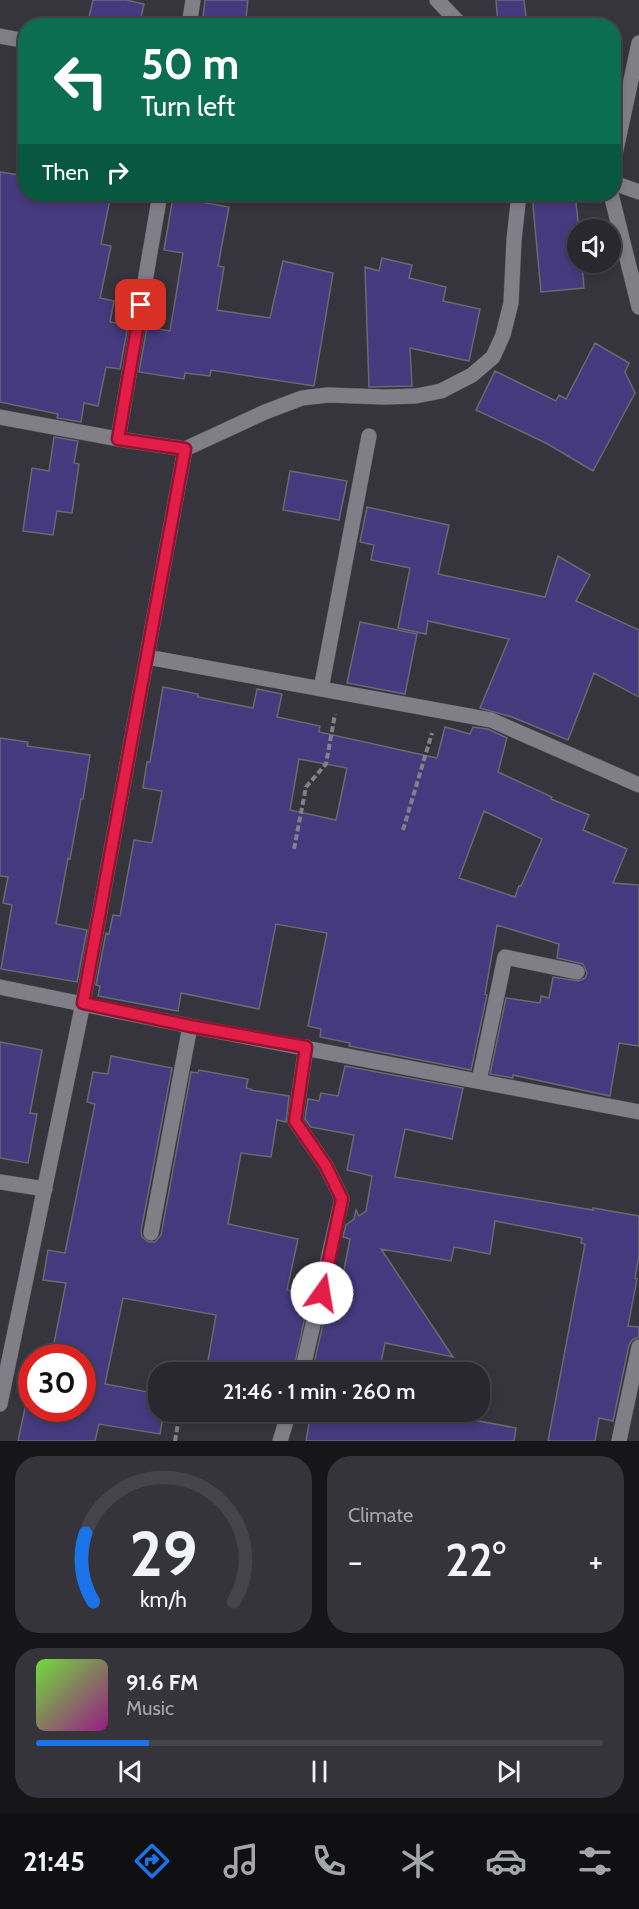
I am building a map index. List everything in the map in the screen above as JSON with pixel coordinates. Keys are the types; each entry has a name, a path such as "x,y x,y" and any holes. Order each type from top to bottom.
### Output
{"street":[{"path":"190,18 193,0"},
{"path":"436,0 454,18"},
{"path":"0,36 18,39"},
{"path":"621,127 638,50"},
{"path":"621,186 639,192"},
{"path":"118,439 159,201"},
{"path":"0,417 185,449 265,412 302,398 328,395 384,398 416,396 441,391 472,375 493,357 503,335 511,303 518,201"},
{"path":"613,201 639,307"},
{"path":"321,689 369,436"},
{"path":"0,1404 3,1371 45,1189 83,1003 185,449"},
{"path":"147,657 491,720 639,785"},
{"path":"479,1081 505,957 577,972"},
{"path":"0,987 639,1112"},
{"path":"150,1233 190,1026"},
{"path":"304,1362 342,1199 326,1166 295,1121 306,1047"},
{"path":"0,1182 45,1189"},
{"path":"620,1441 639,1347"},
{"path":"279,1441 286,1422"}],"path":[{"path":"294,849 306,787 326,764 339,693"},
{"path":"404,830 439,712"},
{"path":"175,1441 178,1422"}],"building":[{"path":"93,0 126,0 144,4 141,18 89,18"},
{"path":"205,0 248,0 246,18 203,18"},
{"path":"496,0 524,0 526,18 497,18"},
{"path":"0,172 18,175 18,201 110,201 101,244 111,246 100,298 114,301 110,322 128,325 120,369 106,367 98,406 84,403 81,422 57,418 58,414 0,402"},
{"path":"172,201 195,201 229,207 218,266 224,267 217,310 270,318 283,261 333,273 314,386 211,370 210,376 185,373 184,379 139,372 147,327 170,331 183,253 164,250"},
{"path":"533,201 576,201 578,219 567,219 567,273 583,273 584,288 541,292"},
{"path":"382,258 412,265 409,278 446,287 443,301 480,309 469,361 410,348 412,386 369,387 365,267 379,271"},
{"path":"595,343 629,363 625,372 635,393 593,471 546,443 476,410 495,371 556,401 559,395 566,399"},
{"path":"54,437 78,441 74,463 79,464 72,513 57,511 53,535 23,531 32,468 49,471"},
{"path":"290,471 347,481 339,520 283,510"},
{"path":"367,507 449,525 438,574 545,597 558,556 590,575 576,601 639,630 639,697 594,673 568,740 512,717 480,708 509,639 428,621 426,634 398,628 410,568 371,560 374,545 360,542"},
{"path":"360,622 417,634 405,694 347,683"},
{"path":"163,687 253,708 257,689 282,694 277,717 320,726 319,732 437,758 445,727 470,734 473,727 488,729 507,738 498,772 589,815 583,830 627,849 613,883 639,885 639,1046 619,1043 610,1096 513,1075 513,1078 490,1074 506,998 540,1003 541,996 549,998 553,977 579,981 585,978 587,973 583,964 557,958 559,944 497,925 485,994 487,995 471,1070 349,1046 350,1043 320,1037 321,1029 308,1026 327,933 276,924 259,1009 181,993 178,1011 98,996 100,986 96,985 106,933 109,934 113,915 120,916 134,840 152,843 162,791 143,788 147,762 150,762","holes":["299,759 347,768 336,820 290,810","484,811 542,839 515,897 459,878"]},
{"path":"0,738 28,742 27,746 90,755 83,799 81,799 70,859 68,858 56,924 87,930 77,982 1,969 12,905 3,903 8,877 0,876"},
{"path":"0,1042 42,1050 30,1113 37,1114 28,1163 0,1158"},
{"path":"111,1056 172,1068 141,1231 142,1237 149,1242 155,1242 161,1235 191,1072 198,1073 199,1070 248,1079 246,1088 289,1096 286,1122 277,1120 271,1157 241,1153 228,1224 298,1239 287,1290 310,1294 295,1362 208,1362 216,1315 123,1298 105,1384 148,1392 148,1422 162,1422 160,1434 99,1424 95,1441 18,1441 22,1422 96,1422 96,1344 54,1344 66,1283 43,1280 48,1250 65,1253 95,1104 87,1102 93,1072 108,1074"},
{"path":"345,1066 463,1088 452,1139 405,1129 395,1177 639,1216 639,1256 635,1278 637,1279 628,1326 639,1327 639,1337 632,1340 629,1345 613,1421 599,1418 595,1441 548,1441 585,1244 581,1243 582,1238 495,1221 490,1254 454,1247 451,1261 381,1249 453,1357 385,1343 381,1362 314,1362 329,1298 338,1300 350,1239 343,1237 346,1225 354,1219 356,1210 359,1216 366,1211 372,1176 347,1170 354,1135 311,1127 305,1119 308,1099 319,1101 321,1093 338,1096"},
{"path":"309,1422 484,1422 516,1428 514,1441 306,1441"}],"route":[{"path":"141,305 118,439 185,449 83,1003 190,1026 306,1047 295,1121 326,1166 342,1199 322,1293"}]}
